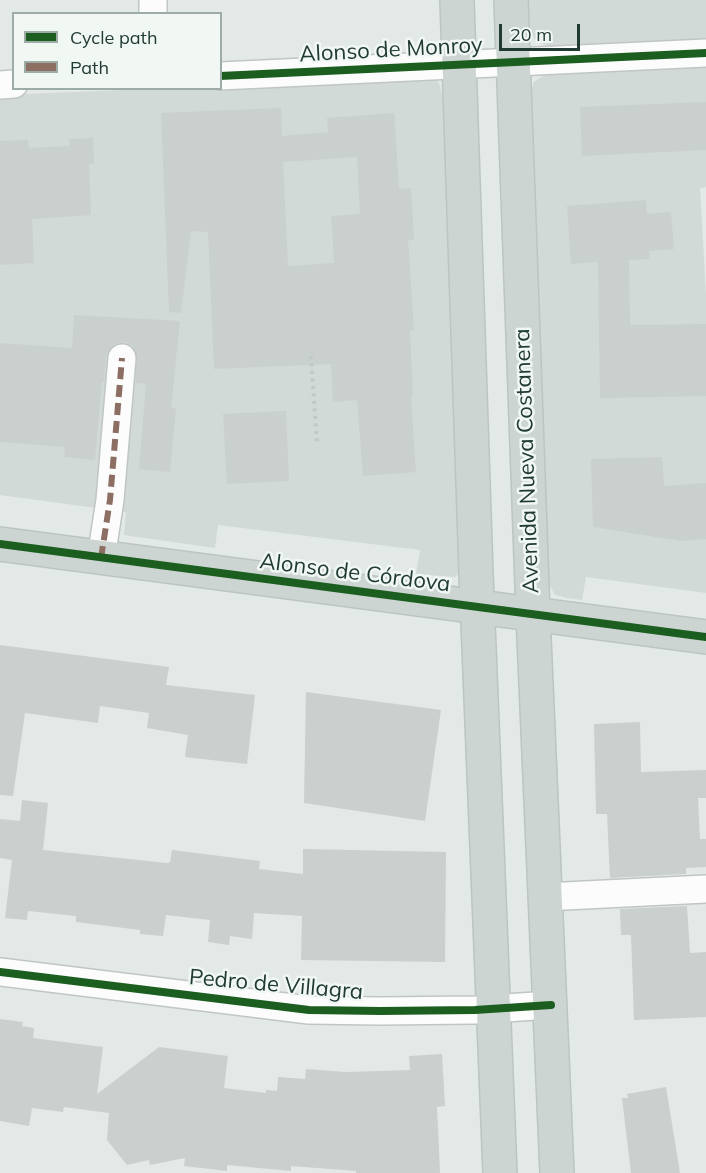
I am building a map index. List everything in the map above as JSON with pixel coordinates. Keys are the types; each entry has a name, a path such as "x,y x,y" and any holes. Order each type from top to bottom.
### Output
{"main road":[{"path":"457,0 500,1173"},
{"name":"Avenida Nueva Costanera","path":"511,0 533,614 557,1173"},
{"name":"Alonso de Córdova","path":"0,544 706,637"}],"street":[{"name":"Alonso de Monroy","path":"222,76 706,53"},
{"path":"101,558 110,500 122,358"},
{"path":"545,897 706,889"},
{"name":"Pedro de Villagra","path":"0,972 309,1010 380,1011 550,1005"}],"path":[{"path":"311,356 317,443"}],"shaded area":[{"path":"525,0 706,0 706,39 549,46 538,42 530,33 525,17"},
{"path":"706,65 706,187 700,188 706,296 706,593 586,577 582,600 555,595 548,582 531,92 534,82 550,71"},
{"path":"433,78 439,83 444,103 466,555 464,569 455,577 416,574 420,550 218,525 215,548 124,535 126,512 0,495 0,95 123,90 222,90 222,88"}],"building":[{"path":"706,102 706,150 582,156 580,107"},
{"path":"281,108 282,136 328,132 327,118 394,113 399,189 411,188 414,240 408,240 414,330 410,330 413,397 411,397 416,472 363,476 357,400 333,402 331,364 214,369 208,232 191,231 181,313 169,312 161,113","holes":["357,157 360,214 331,216 334,263 288,266 283,162"]},
{"path":"93,138 94,163 89,164 91,215 32,219 34,263 0,265 0,141 28,140 29,148 70,146 69,139"},
{"path":"646,200 647,214 671,212 674,249 649,251 650,259 629,260 630,325 706,324 706,396 600,398 598,262 571,264 567,206"},
{"path":"74,315 180,321 171,408 176,408 170,472 139,469 146,384 136,383 136,352 131,345 124,342 115,344 106,356 95,460 64,457 65,447 0,442 0,343 72,348"},
{"path":"286,411 289,481 227,484 223,414"},
{"path":"662,457 664,486 706,483 706,539 681,541 593,527 591,459"},
{"path":"0,645 169,667 166,685 255,695 247,764 185,757 188,735 147,728 149,713 100,706 98,723 25,713 13,796 0,795"},
{"path":"306,692 441,710 425,821 304,803"},
{"path":"640,722 641,772 706,770 706,798 698,798 700,839 706,839 706,867 686,868 686,874 610,878 607,814 596,814 594,724"},
{"path":"22,800 48,803 43,850 167,863 170,862 172,850 260,861 259,869 303,874 303,849 446,852 445,962 301,960 302,916 254,913 252,939 230,936 229,945 208,942 210,920 166,915 163,936 140,934 140,930 76,922 76,916 28,911 27,920 5,918 12,860 0,858 0,819 20,821"},
{"path":"687,906 690,953 706,952 706,1017 634,1020 631,935 621,935 620,909"},
{"path":"0,1019 23,1022 22,1026 34,1028 33,1038 103,1047 97,1094 159,1047 228,1056 224,1088 266,1093 266,1090 277,1091 278,1077 305,1079 306,1069 345,1072 410,1070 409,1056 442,1054 445,1106 437,1107 440,1173 356,1173 356,1171 291,1166 291,1171 227,1165 227,1171 184,1166 185,1158 150,1165 149,1160 127,1165 107,1140 109,1113 64,1107 63,1112 32,1108 29,1126 0,1121"},
{"path":"666,1087 680,1173 631,1173 622,1098 628,1098 627,1094"}],"marked path":[{"path":"101,558 110,500 122,358"}],"cycle path":[{"path":"222,76 706,53"},
{"path":"0,544 706,637"},
{"path":"0,972 309,1010 475,1010 551,1005"}]}
